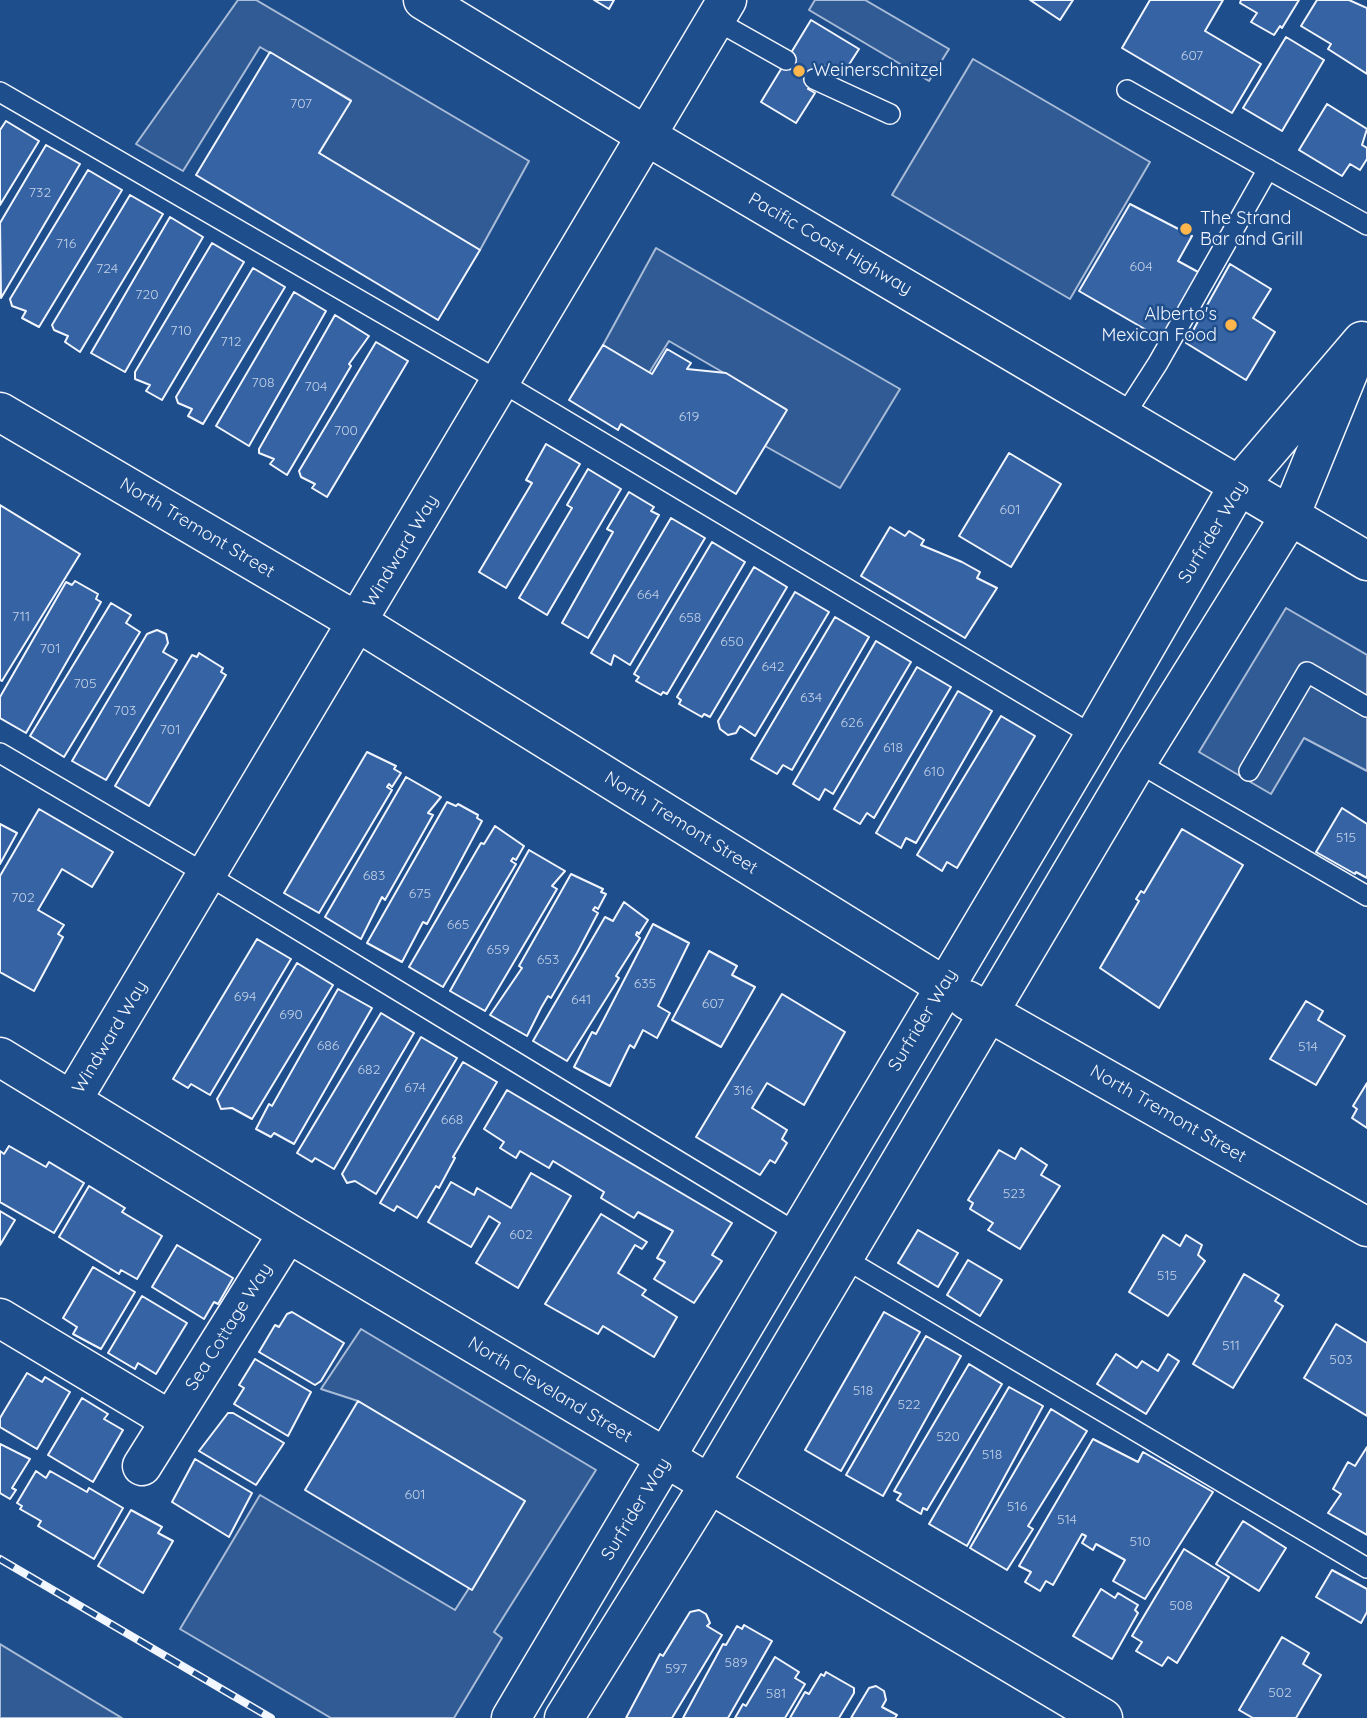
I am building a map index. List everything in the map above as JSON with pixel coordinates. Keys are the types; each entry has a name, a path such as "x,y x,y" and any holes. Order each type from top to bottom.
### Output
{"street":[{"name":"Pacific Coast Highway","path":"423,0 645,135 1290,516"},
{"name":"Windward Way","path":"72,1100 359,623 721,10"},
{"name":"Surfrider Way","path":"511,1718 1094,736 1239,485 1364,336"},
{"name":"Surfrider Way","path":"565,1718 709,1485 1137,762 1290,516 1364,336"},
{"name":"North Tremont Street","path":"0,412 359,623 989,1013 1367,1227"},
{"path":"1290,516 1367,561"},
{"name":"North Cleveland Street","path":"0,1057 666,1460 1103,1718"},
{"name":"Sea Cottage Way","path":"142,1466 288,1233"},
{"path":"0,1318 170,1420"}],"lane":[{"path":"721,10 786,60"},
{"path":"814,79 890,114"},
{"path":"1127,90 1367,225"},
{"path":"0,92 501,382 1094,736"},
{"path":"1124,416 1158,363 1268,170"},
{"path":"1249,771 1307,672 1367,707"},
{"path":"0,753 206,874 797,1233"},
{"path":"1137,762 1367,896"},
{"path":"842,1257 1367,1568"}],"shaded area":[{"path":"238,0 256,0 529,161 480,250 319,153 351,100 260,47 183,171 136,144"},
{"path":"815,0 865,0 949,49 929,81 809,10"},
{"path":"973,59 1150,162 1070,299 892,195"},
{"path":"656,248 900,389 840,488 765,446 786,409 669,341 649,373 603,345"},
{"path":"1286,608 1367,655 1367,771 1304,738 1271,794 1199,752"},
{"path":"361,1329 596,1470 494,1632 502,1638 454,1718 331,1718 180,1629 260,1495 455,1610 525,1501 358,1401 321,1389"},
{"path":"0,1644 122,1718 0,1718"}],"building":[{"path":"594,0 614,0 609,9"},
{"path":"1030,0 1073,0 1060,20"},
{"path":"1150,0 1223,0 1205,31 1261,64 1232,113 1122,48"},
{"path":"1241,0 1299,0 1282,28 1280,26 1274,35 1251,22 1257,13 1240,3"},
{"path":"1317,0 1349,0 1367,8 1367,74 1328,49 1331,44 1301,26"},
{"name":"Weinerschnitzel","path":"811,20 859,49 841,77 823,65 808,89 815,93 796,123 761,102"},
{"path":"1286,37 1324,60 1282,131 1243,108"},
{"path":"270,52 351,101 319,153 480,250 438,320 196,175"},
{"path":"1327,104 1367,129 1362,145 1367,148 1367,159 1360,170 1350,164 1342,176 1299,150"},
{"path":"6,121 39,141 0,205 0,130"},
{"path":"46,145 80,164 1,298 0,223"},
{"path":"88,170 122,190 39,327 22,318 26,311 12,306 10,299"},
{"path":"130,195 163,214 80,352 65,342 68,336 54,330 52,325"},
{"path":"1130,204 1192,236 1178,261 1200,273 1162,339 1079,291"},
{"path":"170,217 203,237 125,372 91,353"},
{"path":"212,243 244,262 162,400 146,391 150,385 135,379 135,372"},
{"name":"Alberto's Mexican Food","path":"1230,264 1271,289 1253,318 1275,332 1246,380 1186,343"},
{"path":"253,268 285,287 203,424 188,416 192,409 178,403 176,397"},
{"path":"294,292 326,311 249,446 216,426"},
{"path":"335,315 369,336 349,364 351,366 287,475 270,464 274,459 259,453 259,449"},
{"path":"376,342 408,361 327,497 312,488 315,484 301,477 299,471"},
{"path":"603,345 652,374 667,349 691,363 687,369 726,373 787,410 736,494 621,424 618,430 569,400"},
{"path":"546,444 580,464 506,588 479,572 532,483 526,480"},
{"path":"1009,453 1061,484 1011,567 959,536"},
{"path":"588,469 621,489 547,615 519,598 572,508 567,505"},
{"path":"629,492 654,507 651,511 659,515 588,638 562,623 613,532 607,529"},
{"path":"0,505 80,554 2,681 0,680"},
{"path":"671,518 705,538 630,665 614,655 611,665 591,653"},
{"path":"890,527 905,536 909,531 924,540 921,545 980,572 977,578 997,588 965,638 861,576"},
{"path":"712,542 745,562 667,694 663,692 661,695 636,681 639,677 634,674"},
{"path":"754,567 787,587 710,717 704,714 702,717 679,704 681,700 677,697"},
{"path":"75,581 98,594 96,599 101,602 26,733 0,718 0,697 66,582 72,585"},
{"path":"795,592 829,612 755,736 740,726 736,733 728,735 720,729 718,721"},
{"path":"111,603 131,615 126,623 140,632 64,757 30,736"},
{"path":"835,617 869,637 792,770 783,765 777,774 751,759"},
{"path":"157,630 166,634 168,643 163,652 177,660 106,780 72,761 147,634"},
{"path":"876,641 911,662 833,794 825,789 819,800 793,784"},
{"path":"199,653 223,668 221,672 226,675 149,806 115,786 192,655 197,657"},
{"path":"917,667 951,687 874,818 867,813 860,824 834,809"},
{"path":"958,691 992,711 916,843 906,838 901,848 876,833"},
{"path":"1001,716 1035,736 957,868 947,862 942,871 917,855"},
{"path":"367,752 396,766 394,769 401,773 392,787 389,784 387,787 392,790 319,913 284,893"},
{"path":"406,777 441,797 428,813 433,815 385,900 382,897 361,939 325,917"},
{"path":"447,802 456,806 458,804 478,815 477,818 482,821 427,924 423,922 402,962 367,943"},
{"path":"1342,808 1367,824 1367,878 1316,852"},
{"path":"39,809 113,852 92,887 62,869 38,910 64,925 58,934 63,937 34,991 0,972 0,876"},
{"path":"0,824 17,833 0,864"},
{"path":"495,826 524,846 516,860 513,858 511,861 516,864 443,987 409,967 481,843 484,844"},
{"path":"1182,829 1243,865 1159,1008 1100,968 1139,901 1136,899 1141,891 1144,893"},
{"path":"529,850 565,871 552,886 557,889 485,1011 450,991"},
{"path":"571,874 603,889 601,892 606,894 598,909 595,907 593,910 598,913 527,1036 490,1015 522,968 519,966"},
{"path":"624,902 648,920 639,934 637,932 636,935 640,938 616,976 619,978 567,1061 533,1041 605,917 613,921"},
{"path":"653,924 689,943 658,1006 670,1013 657,1038 643,1030 634,1048 630,1045 610,1086 574,1067 592,1032 596,1034"},
{"path":"257,939 291,959 210,1095 191,1084 188,1088 173,1079"},
{"path":"709,951 737,966 732,975 755,987 721,1047 672,1020"},
{"path":"297,963 333,985 252,1119 232,1108 221,1109 217,1099"},
{"path":"338,989 372,1008 294,1144 274,1133 271,1137 256,1129 269,1104 272,1106"},
{"path":"782,994 845,1032 804,1105 767,1083 752,1108 787,1130 782,1139 787,1143 775,1163 770,1160 760,1175 696,1137"},
{"path":"1306,1001 1323,1011 1318,1020 1345,1036 1316,1085 1270,1059"},
{"path":"381,1013 414,1033 334,1169 315,1158 312,1162 297,1153"},
{"path":"421,1037 457,1058 376,1194 355,1181 347,1183 342,1174"},
{"path":"463,1062 497,1082 453,1157 455,1158 439,1188 436,1186 417,1218 397,1206 394,1211 380,1203"},
{"path":"1367,1083 1367,1128 1352,1118 1357,1109 1353,1106"},
{"path":"507,1090 732,1223 712,1255 722,1261 694,1303 654,1279 665,1262 657,1258 673,1231 638,1212 634,1218 601,1198 604,1192 553,1161 549,1168 520,1151 516,1158 500,1148 504,1142 484,1129"},
{"path":"9,1146 46,1167 49,1162 84,1183 54,1233 0,1202 0,1151 4,1154"},
{"path":"1021,1148 1047,1165 1041,1175 1060,1186 1020,1249 988,1230 993,1223 970,1209 973,1203 968,1200 999,1150 1015,1159"},
{"path":"531,1173 571,1196 518,1288 476,1263 500,1223 489,1216 471,1247 428,1222 451,1182 474,1195 477,1188 511,1208"},
{"path":"89,1186 125,1208 122,1212 162,1236 137,1279 121,1270 119,1274 59,1237"},
{"path":"0,1211 15,1220 0,1245"},
{"path":"601,1214 647,1242 642,1249 635,1245 618,1273 646,1290 642,1295 677,1317 654,1357 603,1326 598,1334 545,1304"},
{"path":"918,1230 958,1253 938,1287 898,1263"},
{"path":"1163,1235 1180,1246 1186,1235 1202,1245 1198,1255 1205,1261 1168,1316 1129,1292"},
{"path":"177,1245 233,1278 218,1304 214,1302 204,1319 152,1287"},
{"path":"968,1260 1002,1280 980,1316 947,1295"},
{"path":"93,1267 135,1292 101,1349 73,1334 77,1327 63,1318"},
{"path":"1244,1274 1279,1295 1275,1301 1283,1306 1233,1388 1193,1364"},
{"path":"142,1296 187,1323 156,1374 138,1363 135,1369 108,1353"},
{"path":"292,1312 344,1343 321,1381 315,1385 259,1352 275,1325 279,1327 287,1314"},
{"path":"884,1312 920,1332 841,1471 805,1450"},
{"path":"1336,1324 1367,1343 1367,1416 1304,1378"},
{"path":"926,1336 961,1356 883,1496 846,1475"},
{"path":"1116,1354 1137,1368 1142,1361 1158,1371 1168,1354 1179,1361 1146,1414 1097,1384"},
{"path":"255,1359 311,1392 288,1436 234,1404 244,1388 239,1385"},
{"path":"969,1364 1002,1384 927,1510 923,1508 921,1514 897,1500 901,1494 894,1491"},
{"path":"27,1373 42,1382 45,1377 70,1392 37,1449 0,1427 0,1418"},
{"path":"1009,1387 1043,1406 967,1546 929,1524"},
{"path":"82,1398 108,1414 104,1419 123,1430 93,1482 48,1455"},
{"path":"358,1401 525,1501 472,1590 305,1490"},
{"path":"1051,1409 1087,1431 1028,1526 1033,1529 1007,1570 970,1548"},
{"path":"228,1413 233,1413 284,1443 256,1485 199,1451"},
{"path":"1093,1439 1138,1462 1143,1452 1213,1492 1145,1599 1113,1581 1125,1560 1096,1544 1093,1550 1082,1543 1086,1536 1082,1534 1053,1585 1046,1581 1040,1591 1025,1582 1031,1572 1019,1566"},
{"path":"0,1444 30,1459 12,1488 16,1490 10,1499 0,1493"},
{"path":"1367,1447 1367,1535 1328,1513 1341,1494 1333,1489 1348,1462 1355,1466"},
{"path":"195,1459 252,1493 229,1537 172,1502"},
{"path":"36,1471 46,1478 50,1471 87,1492 89,1488 123,1508 94,1559 38,1526 41,1521 20,1509 22,1506 17,1503"},
{"path":"131,1510 162,1527 158,1533 173,1541 143,1593 98,1566"},
{"path":"1243,1521 1286,1548 1259,1591 1216,1564"},
{"path":"1184,1549 1229,1577 1177,1663 1168,1657 1162,1666 1136,1651 1142,1642 1132,1636"},
{"path":"1332,1570 1367,1589 1367,1612 1361,1623 1316,1597"},
{"path":"1101,1589 1115,1598 1118,1593 1138,1605 1135,1610 1138,1613 1112,1659 1073,1636"},
{"path":"699,1610 706,1614 710,1623 707,1626 722,1635 672,1718 626,1718 660,1654 663,1656 690,1612"},
{"path":"744,1625 772,1641 728,1718 683,1718 723,1644 726,1645 737,1626 742,1629"},
{"path":"1282,1637 1309,1653 1303,1664 1321,1675 1296,1718 1253,1718 1239,1710"},
{"path":"775,1657 799,1672 795,1678 805,1684 785,1718 735,1718 743,1704 746,1706"},
{"path":"826,1672 854,1688 854,1693 839,1718 790,1718 805,1692 809,1694 821,1674 824,1676"},
{"path":"876,1686 884,1691 886,1700 882,1707 897,1715 895,1718 851,1718 869,1688"}],"railway":[{"path":"0,1559 271,1718"}],"place":[{"name":"Weinerschnitzel","path":"799,71"},
{"name":"The Strand Bar and Grill","path":"1186,229"},
{"name":"Alberto's Mexican Food","path":"1231,325"}]}
